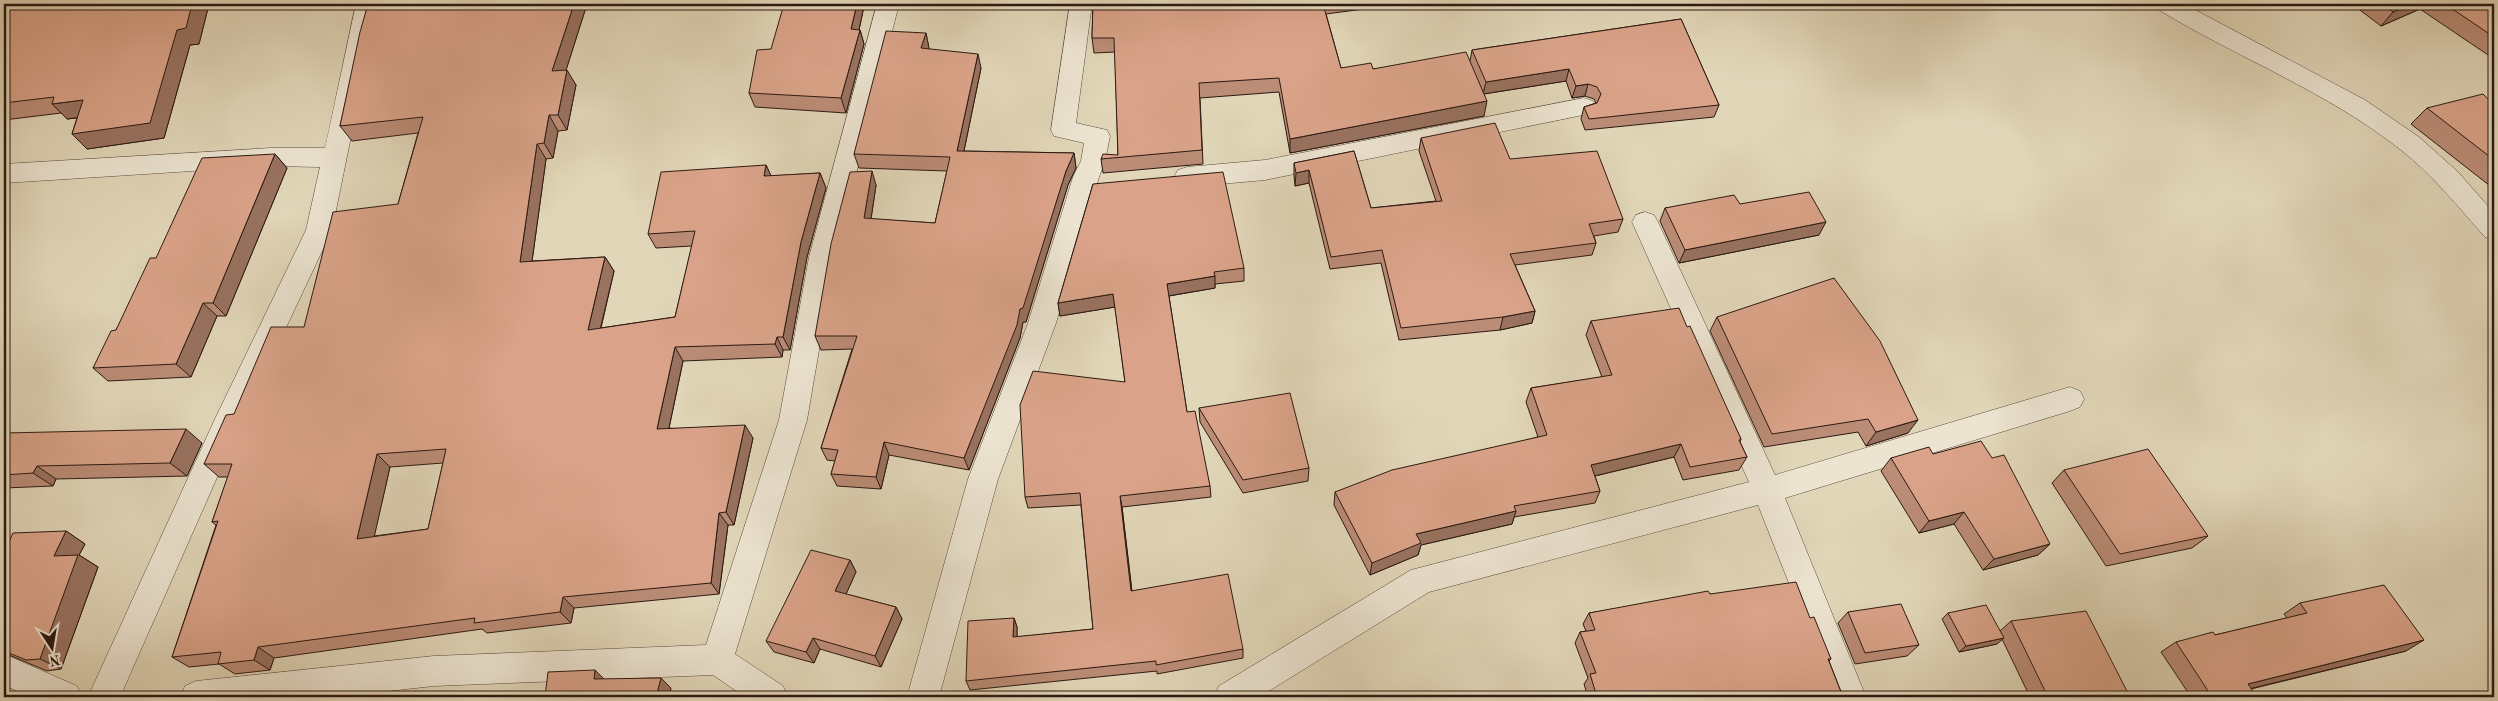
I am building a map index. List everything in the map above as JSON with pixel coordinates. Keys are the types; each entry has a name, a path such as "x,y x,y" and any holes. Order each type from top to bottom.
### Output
{"street":[{"path":"104,697 228,421 319,230 367,4"},
{"path":"717,660 794,420 822,257 888,4"},
{"path":"923,697 983,479 1042,323 1084,186 1094,161 1098,136 1063,130 1064,111 1081,4"},
{"path":"2167,4 2202,25 2356,106 2410,144 2449,179 2494,230"},
{"path":"1160,179 1265,170 1584,107"},
{"path":"4,173 271,156 335,158"},
{"path":"1084,186 1112,184"},
{"path":"1645,222 1767,490 1850,697"},
{"path":"1230,697 1422,580 1767,490 2070,398"},
{"path":"196,697 434,671 717,660 772,697"},
{"path":"4,669 66,697"}],"building":[{"path":"4,4 192,4 186,28 177,30 150,123 72,134 83,100 52,104 54,97 4,103"},
{"path":"368,4 574,4 552,71 567,70 558,115 549,115 544,143 537,144 520,262 605,257 588,330 675,317 695,231 648,234 661,172 766,165 764,176 820,173 801,242 783,337 777,337 775,344 675,347 657,429 745,425 726,512 719,513 711,583 563,597 560,612 474,623 475,618 258,647 254,660 218,664 221,652 172,657 218,521 212,522 232,464 204,464 226,415 234,414 271,327 304,327 333,212 398,204 423,117 340,126 360,32","holes":["446,449 428,529 357,539 377,454"]},
{"path":"784,4 857,4 851,29 860,30 841,98 749,93 757,50 771,49"},
{"path":"1093,4 1323,4 1341,68 1371,63 1373,69 1466,52 1487,101 1290,139 1279,78 1199,83 1202,150 1101,159 1103,154 1118,155 1114,38 1092,38"},
{"path":"2382,4 2413,4 2393,12"},
{"path":"2445,4 2494,4 2494,37"},
{"path":"1681,19 1719,105 1589,119 1584,107 1597,103 1601,94 1597,87 1588,84 1576,86 1569,69 1486,82 1472,50"},
{"path":"886,31 926,33 921,48 978,54 957,151 1074,153 1066,171 1023,308 1020,309 1017,325 964,458 884,442 876,477 831,474 838,450 821,448 857,336 815,336 831,244 850,172 872,171 864,218 935,223 950,157 854,154"},
{"path":"2483,94 2494,105 2494,160 2427,108"},
{"path":"1495,123 1510,159 1597,151 1623,219 1589,224 1596,243 1510,254 1535,311 1503,317 1401,328 1382,250 1331,257 1309,170 1296,173 1294,163 1354,151 1371,208 1442,201 1421,138"},
{"path":"275,154 213,303 203,303 176,364 93,368 111,331 116,330 150,258 156,258 202,158"},
{"path":"1223,172 1244,268 1214,272 1215,276 1167,284 1187,412 1195,411 1210,486 1120,496 1131,591 1228,574 1243,649 1156,665 1156,661 966,681 968,621 1014,618 1013,637 1093,629 1080,493 1025,497 1020,405 1033,371 1125,382 1113,294 1058,303 1093,184"},
{"path":"1809,192 1826,222 1685,250 1665,208 1734,195 1740,204"},
{"path":"1834,278 1880,341 1918,420 1876,432 1868,419 1772,434 1717,317"},
{"path":"1679,308 1687,327 1690,326 1741,439 1739,440 1747,457 1690,467 1681,444 1591,465 1600,491 1514,506 1516,511 1416,534 1421,543 1372,563 1335,492 1392,470 1547,435 1531,388 1612,375 1591,321"},
{"path":"1290,393 1309,468 1243,480 1199,408"},
{"path":"186,429 170,463 37,466 33,473 4,475 4,433"},
{"path":"1981,441 1992,458 2004,455 2050,544 1994,559 1964,512 1929,521 1891,458 1929,447 1933,454"},
{"path":"2148,449 2208,536 2120,554 2064,470"},
{"path":"66,531 54,556 78,555 40,659 26,660 4,651 4,552 13,533"},
{"path":"811,550 850,560 835,591 896,607 875,656 813,638 806,652 766,641"},
{"path":"1796,582 1810,618 1814,617 1831,659 1828,659 1843,697 1597,697 1590,674 1596,673 1580,632 1595,630 1589,613 1708,591 1710,594"},
{"path":"2384,585 2424,640 2248,684 2257,697 2212,697 2176,642 2213,632 2215,635 2307,613 2300,603"},
{"path":"1901,604 1919,645 1865,653 1848,612"},
{"path":"1986,605 2004,638 1966,646 1948,613"},
{"path":"2086,611 2130,697 2048,697 2011,621"},
{"path":"595,670 594,679 661,678 656,697 545,697 548,672"},
{"path":"959,691 976,697 956,697"}]}
